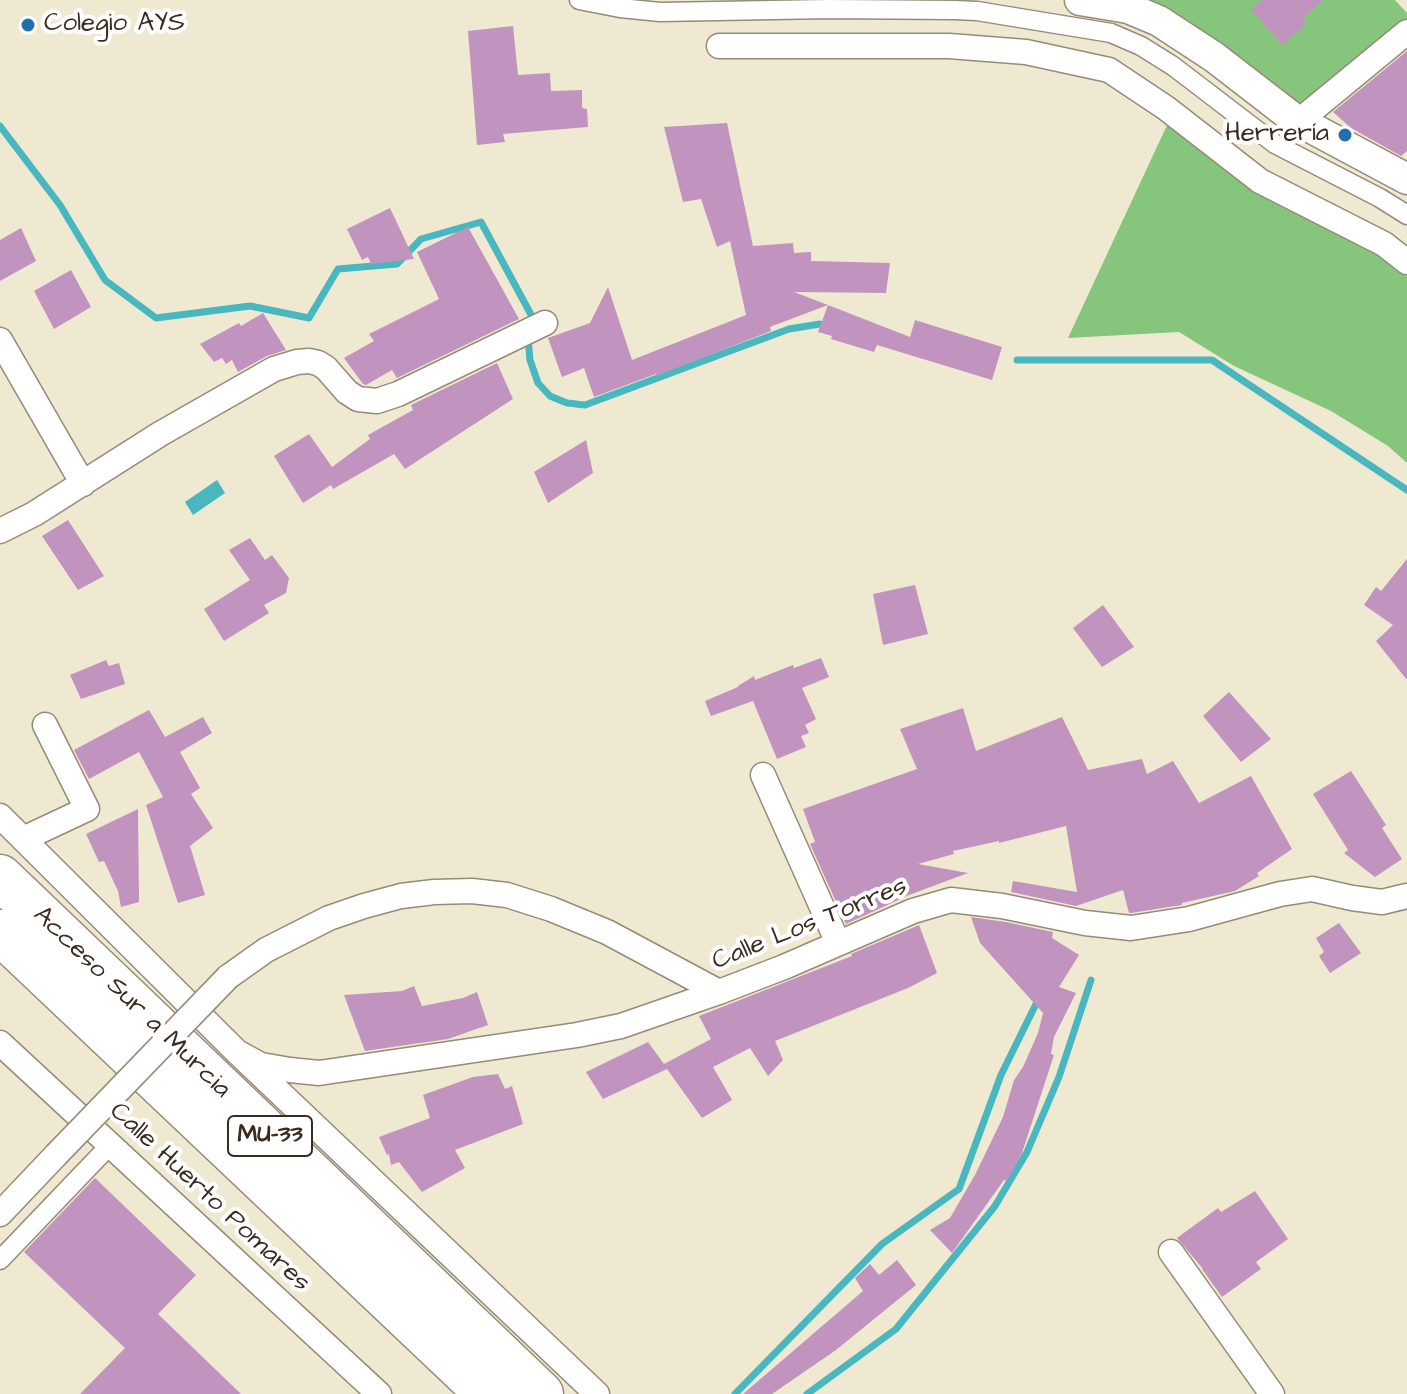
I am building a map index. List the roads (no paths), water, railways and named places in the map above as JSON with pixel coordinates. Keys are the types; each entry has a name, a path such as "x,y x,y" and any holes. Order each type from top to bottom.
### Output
{"highway":[{"name":"Acceso Sur a Murcia","path":"0,877 541,1394"},
{"name":"Acceso Sur a Murcia","path":"0,932 488,1394"}],"street":[{"path":"579,0 660,12 829,9 977,11 1111,33 1141,46 1173,66 1275,144 1407,215"},
{"path":"1080,0 1128,8 1159,21 1214,57 1299,121 1407,179"},
{"path":"1299,121 1407,32"},
{"path":"719,46 949,46 1026,52 1109,70 1166,108 1260,181 1384,244 1407,262"},
{"path":"0,531 34,514 160,434 274,369 297,362 318,363 347,392 358,399 377,401 398,394 545,323"},
{"path":"0,340 83,484"},
{"path":"23,839 87,809 45,725"},
{"path":"763,775 838,943"},
{"path":"0,816 237,1052 597,1394"},
{"name":"Calle Los Torres","path":"237,1052 261,1065 319,1073 621,1026 784,967 913,911 951,900 1131,928 1189,919 1280,894 1312,889 1382,902 1407,896"},
{"path":"0,1214 228,977 266,950 329,918 401,896 472,891 507,895 607,932 719,992"},
{"name":"Calle Huerto Pomares","path":"1,1045 379,1394"},
{"path":"313,1125 304,1108 302,1091 305,1083 319,1073"},
{"path":"0,1260 111,1144"},
{"path":"1171,1252 1272,1394"}],"water":[{"path":"217,480 225,493 193,515 185,502"}],"waterway":[{"path":"0,126 60,205 105,280 156,318 250,306 309,318 338,269 397,264 421,239 481,222 535,322"},
{"path":"528,338 530,360 538,383 550,396 567,403 585,405 789,329 820,324"},
{"path":"1017,360 1212,360 1407,490"},
{"path":"807,1394 896,1329 995,1206 1027,1152 1059,1077 1091,980"},
{"path":"735,1394 882,1244 959,1189 1001,1075 1037,1002"}],"place":[{"name":"Colegio AYS","path":"28,25"},
{"name":"Herrería","path":"1345,135"}]}
